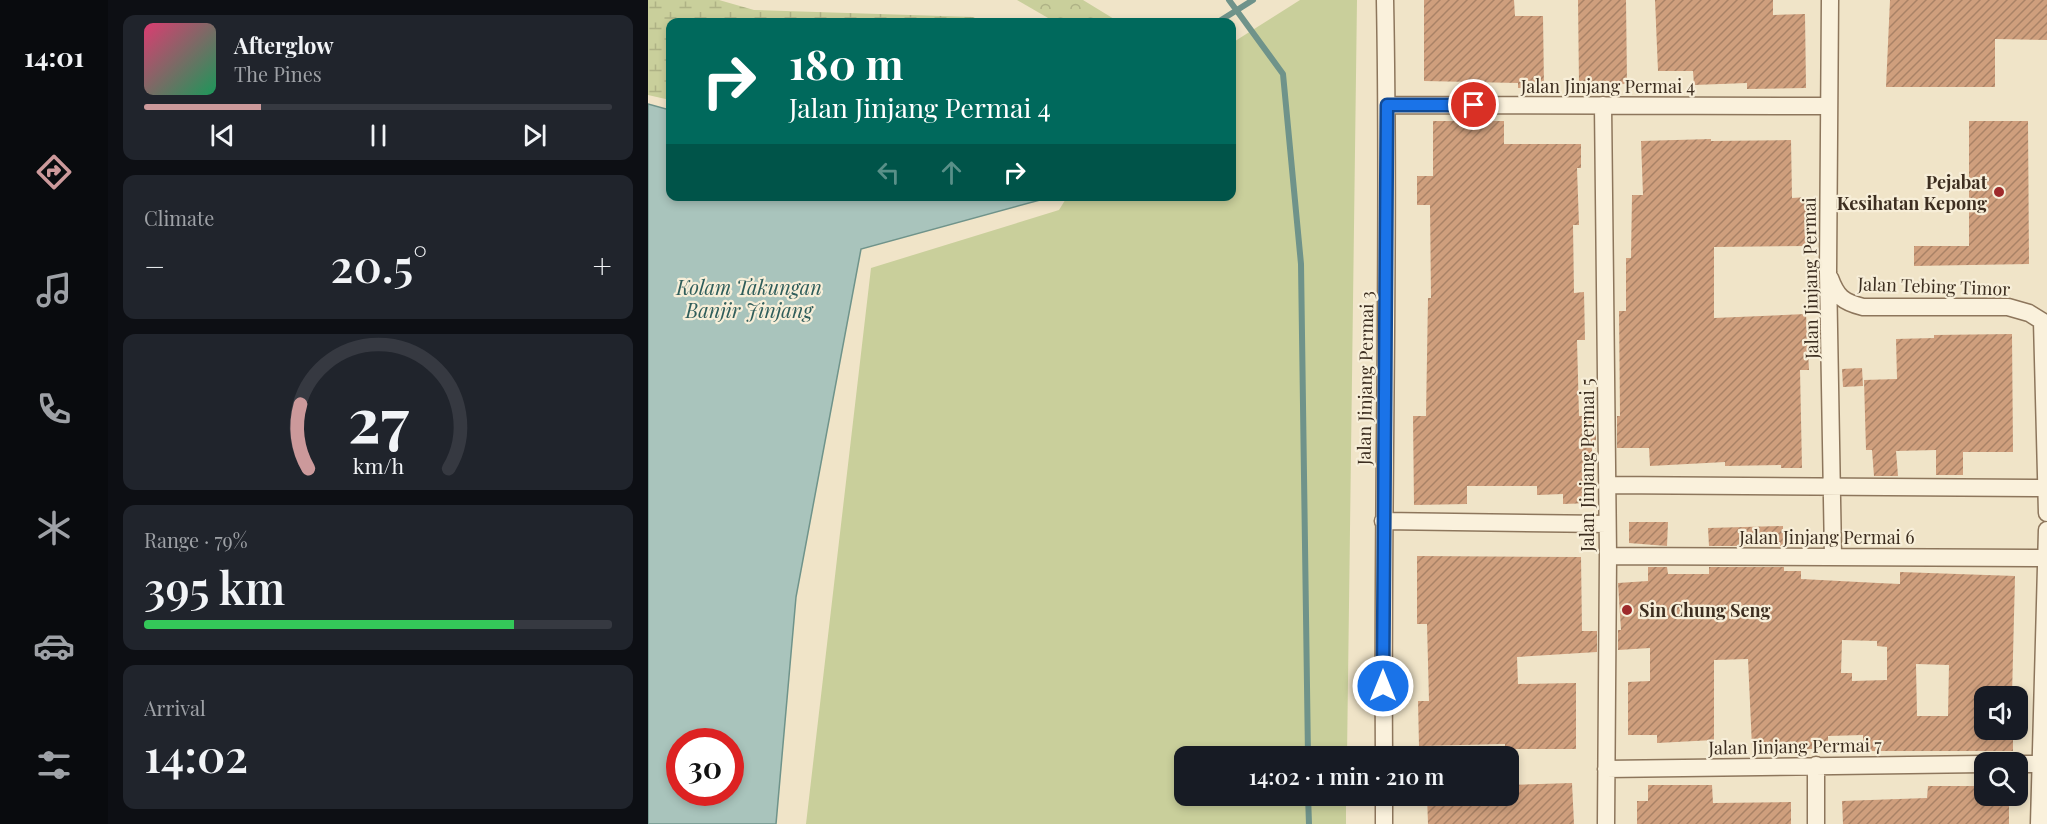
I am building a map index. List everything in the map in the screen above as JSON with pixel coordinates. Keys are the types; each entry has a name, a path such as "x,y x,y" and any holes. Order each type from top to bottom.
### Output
{"street":[{"name":"Jalan Jinjang Permai 3","path":"1384,746 1383,521 1387,105 1385,0"},
{"name":"Jalan Jinjang Permai","path":"1830,0 1828,272 1833,556"},
{"name":"Jalan Jinjang Permai 4","path":"1387,105 1829,106"},
{"name":"Jalan Jinjang Permai 5","path":"1604,105 1608,556 1606,824"},
{"name":"Jalan Tebing Timor","path":"1828,272 1836,293 1845,303 1863,307 2008,307 2045,320 2047,513"},
{"path":"1607,485 2047,488"},
{"path":"1383,521 1607,524"},
{"path":"2039,824 2047,530"},
{"name":"Jalan Jinjang Permai 6","path":"1608,556 2046,558"},
{"name":"Jalan Jinjang Permai 7","path":"1606,769 1974,764"},
{"path":"2028,764 2039,764"},
{"path":"1816,765 1816,824"},
{"path":"1384,806 1384,824"}],"green space":[{"path":"648,0 719,0 754,10 975,18 666,18 666,99 648,95"},
{"path":"1017,0 1083,0 1112,18 1048,18"},
{"path":"1300,0 1357,0 1347,746 1174,746 1174,806 1346,806 1346,824 806,824 871,268 1059,210 1065,201 1236,201 1236,40"}],"water":[{"name":"Kolam Takungan Banjir Jinjang","path":"648,104 666,109 666,201 1036,201 861,249 796,597 776,824 648,824"}],"building":[{"path":"1424,0 1514,0 1515,16 1543,16 1544,88 1518,88 1518,83 1424,81"},
{"path":"1578,0 1626,0 1627,84 1579,85"},
{"path":"1655,0 1773,0 1773,15 1805,14 1806,88 1747,89 1747,83 1694,85 1693,71 1658,71"},
{"path":"1890,0 2047,0 2047,40 1995,39 1995,87 1886,87"},
{"path":"1433,121 1504,121 1504,144 1581,144 1581,168 1577,168 1579,225 1573,225 1574,293 1584,292 1585,340 1577,340 1579,416 1596,416 1596,449 1592,449 1592,503 1563,504 1563,494 1537,495 1537,486 1467,486 1467,504 1414,505 1413,416 1426,416 1428,298 1431,298 1430,205 1417,205 1417,176 1433,176"},
{"name":"Pejabat Kesihatan Kepong","path":"1969,121 2028,121 2029,264 1914,266 1914,246 1969,246"},
{"path":"1711,139 1711,141 1791,140 1792,198 1807,197 1808,246 1714,247 1714,318 1806,314 1809,370 1800,370 1802,468 1781,468 1781,465 1725,466 1725,462 1650,466 1649,448 1617,448 1617,416 1620,416 1619,311 1626,311 1626,258 1631,258 1632,195 1643,195 1641,141"},
{"path":"2012,334 2013,452 1963,452 1963,475 1936,475 1936,450 1896,451 1898,476 1874,476 1872,450 1866,450 1864,380 1897,379 1896,339 1934,338 1934,335"},
{"path":"1862,368 1863,386 1843,387 1842,369"},
{"path":"1629,522 1668,522 1667,546 1629,543"},
{"path":"1783,526 1783,546 1709,546 1708,528"},
{"path":"1417,556 1581,557 1582,631 1597,631 1597,652 1517,657 1518,684 1576,683 1576,749 1519,749 1519,746 1505,746 1505,744 1419,746 1418,701 1429,701 1427,624 1417,624"},
{"path":"1648,567 1667,567 1668,574 1709,574 1709,567 1784,567 1784,571 1801,571 1801,579 1900,584 1900,572 2015,576 2012,686 1974,686 1974,740 2013,740 2013,751 1863,751 1863,735 1828,736 1828,749 1802,749 1802,753 1777,754 1777,746 1752,747 1748,659 1714,660 1714,740 1657,743 1657,735 1628,735 1628,682 1650,681 1650,648 1618,650 1618,630 1621,630 1618,583 1648,581","holes":["1842,640 1877,641 1877,646 1887,647 1887,680 1852,681 1852,673 1841,673","1916,664 1949,665 1948,716 1917,716"]},
{"path":"1572,783 1574,824 1428,824 1427,806 1519,806 1519,785"},
{"path":"1648,785 1712,785 1713,803 1791,802 1791,824 1637,824 1637,801 1648,801"},
{"path":"1928,786 1974,786 1974,806 2009,806 2009,824 1843,824 1842,801 1927,798"}],"waterway":[{"path":"1229,0 1283,74 1301,264 1308,746"},
{"path":"1224,18 1253,0"},
{"path":"1308,806 1309,824"}],"place":[{"name":"Pejabat Kesihatan Kepong","path":"1999,192"},
{"name":"Sin Chung Seng","path":"1627,610"}],"route":[{"path":"1383,686 1387,105 1474,105"}]}
